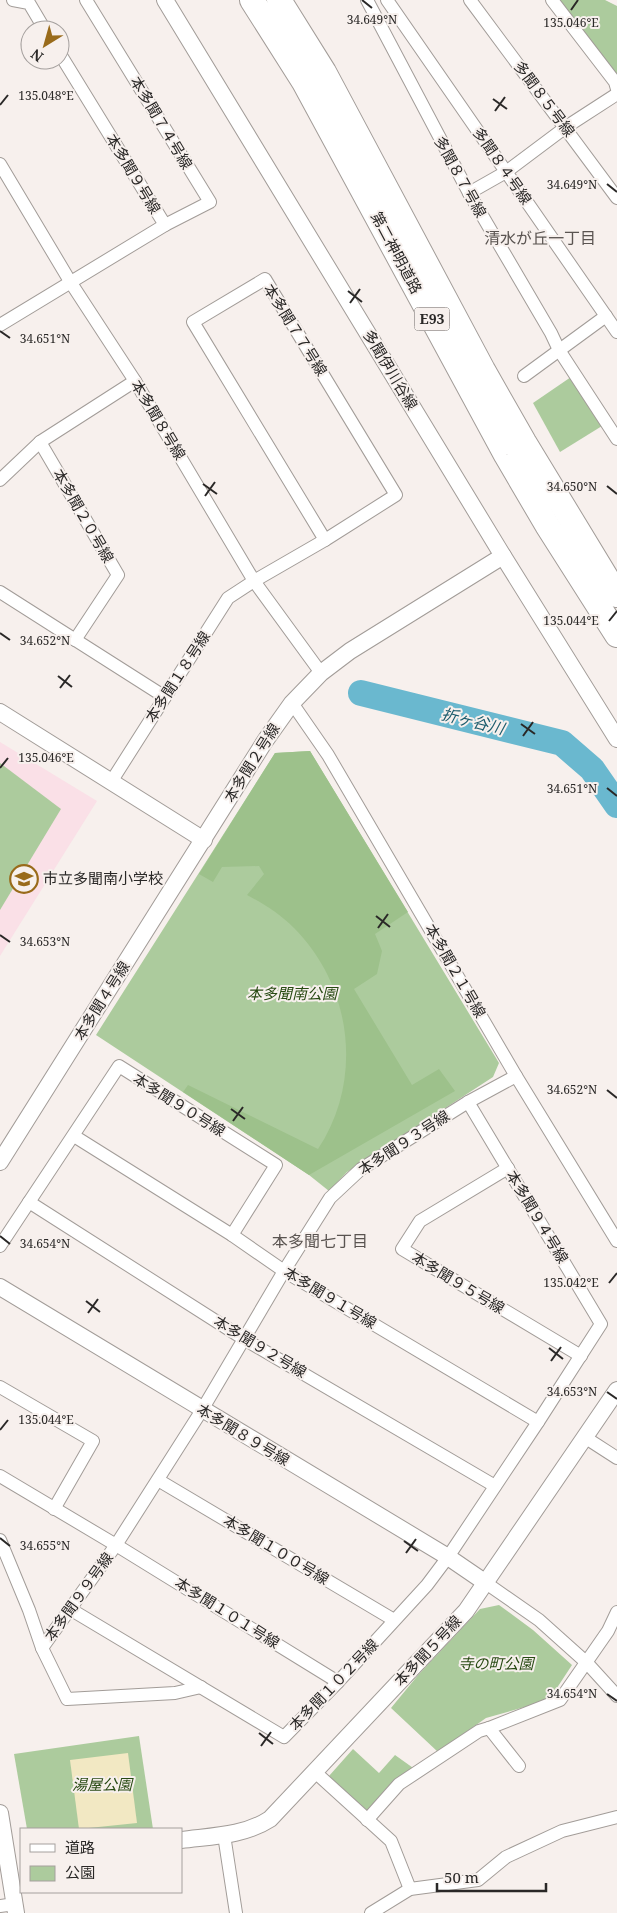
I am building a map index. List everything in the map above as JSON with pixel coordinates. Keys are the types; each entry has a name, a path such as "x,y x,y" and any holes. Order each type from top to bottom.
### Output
{"highway":[{"name":"第二神明道路","path":"252,0 304,82 506,455 547,525 617,635"},
{"name":"第二神明道路","path":"279,0 324,72 506,410 617,595"}],"street":[{"path":"13,0 32,2 40,20"},
{"name":"本多聞７４号線","path":"86,0 210,202 164,225"},
{"name":"多聞伊川谷線","path":"165,0 503,556 617,739"},
{"name":"多聞８７号線","path":"367,0 469,193 551,333 559,350 617,439"},
{"name":"多聞８４号線","path":"387,0 617,332"},
{"name":"多聞８５号線","path":"470,0 617,198"},
{"path":"552,0 615,82 617,88"},
{"name":"本多聞９号線","path":"0,325 164,225 70,70"},
{"path":"469,193 506,172 566,127 617,94"},
{"name":"本多聞８号線","path":"0,164 71,283 135,381 254,581 321,673"},
{"name":"本多聞７７号線","path":"254,581 325,540 396,495 265,279 193,322 325,540"},
{"path":"524,376 606,316"},
{"path":"0,480 40,442 135,381"},
{"name":"本多聞２０号線","path":"40,442 118,576 75,640"},
{"name":"本多聞２号線","path":"204,840 265,740 292,703 321,673 350,651 503,556"},
{"name":"本多聞１８号線","path":"111,782 228,598 254,581"},
{"path":"0,592 164,697"},
{"name":"本多聞２１号線","path":"292,703 328,754 516,1076 617,1241"},
{"path":"0,712 204,840"},
{"name":"本多聞４号線","path":"0,1162 204,840"},
{"name":"本多聞９０号線","path":"0,1246 119,1066 276,1165 232,1236"},
{"name":"本多聞９３号線","path":"202,1410 284,1271 330,1198 361,1169 468,1102 516,1076"},
{"name":"本多聞９４号線","path":"448,1557 601,1324 468,1102"},
{"name":"本多聞９１号線","path":"74,1136 284,1271 538,1422"},
{"name":"本多聞９５号線","path":"508,1168 420,1221 402,1249 581,1356"},
{"name":"本多聞９２号線","path":"30,1202 244,1339 495,1486"},
{"name":"本多聞８９号線","path":"0,1287 448,1557 486,1583"},
{"path":"0,1387 93,1441 54,1509"},
{"name":"本多聞５号線","path":"182,1840 224,1835 259,1826 270,1819 316,1772 466,1611 617,1390"},
{"name":"本多聞９９号線","path":"201,1687 175,1693 66,1699 42,1648 116,1545 202,1410"},
{"path":"586,1438 617,1458"},
{"name":"本多聞１０１号線","path":"0,1476 338,1682"},
{"name":"本多聞１００号線","path":"158,1480 394,1620"},
{"path":"0,1540 30,1610 42,1648"},
{"name":"本多聞１０２号線","path":"70,1609 284,1737 338,1682 427,1584 448,1557"},
{"path":"486,1583 539,1620 587,1663 617,1696"},
{"path":"367,1820 399,1784 479,1731 560,1700 608,1631 617,1612"},
{"path":"489,1728 519,1766"},
{"path":"316,1772 391,1841 410,1889"},
{"path":"0,1813 14,1862 10,1908"},
{"path":"371,1913 410,1889 478,1880 506,1857 553,1835 617,1817"},
{"path":"224,1835 236,1913"}],"shaded area":[{"name":"市立多聞南小学校","path":"0,742 97,801 0,956"}],"green space":[{"path":"558,0 605,0 617,6 617,76"},
{"path":"571,377 602,426 560,452 533,403"},
{"name":"本多聞南公園","path":"310,751 499,1063 493,1077 347,1172 329,1191 309,1175 96,1035 275,753"},
{"path":"310,751 408,912 375,934 382,951 377,974 354,989 412,1085 439,1069 455,1091 309,1175 183,1092 188,1085 318,1149 333,1122 342,1094 346,1064 345,1034 339,1005 329,977 314,951 294,928 272,910 247,895 264,874 259,866 222,867 213,882 199,874 275,753"},
{"path":"0,763 61,809 0,910"},
{"name":"寺の町公園","path":"499,1605 533,1630 572,1665 549,1700 486,1718 438,1752 391,1708 419,1674 480,1609"},
{"name":"湯屋公園","path":"139,1736 153,1828 27,1828 14,1754"},
{"path":"353,1749 379,1773 395,1755 416,1770 370,1812 364,1813 331,1782 329,1776"}],"sand":[{"path":"128,1753 137,1823 79,1828 70,1760"}],"waterway":[{"name":"折ヶ谷川","path":"361,693 562,743 592,769 617,805"}],"place":[{"name":"市立多聞南小学校","path":"24,879"}],"district":[{"name":"清水が丘一丁目","path":"540,238"},
{"name":"本多聞七丁目","path":"320,1241"}]}
